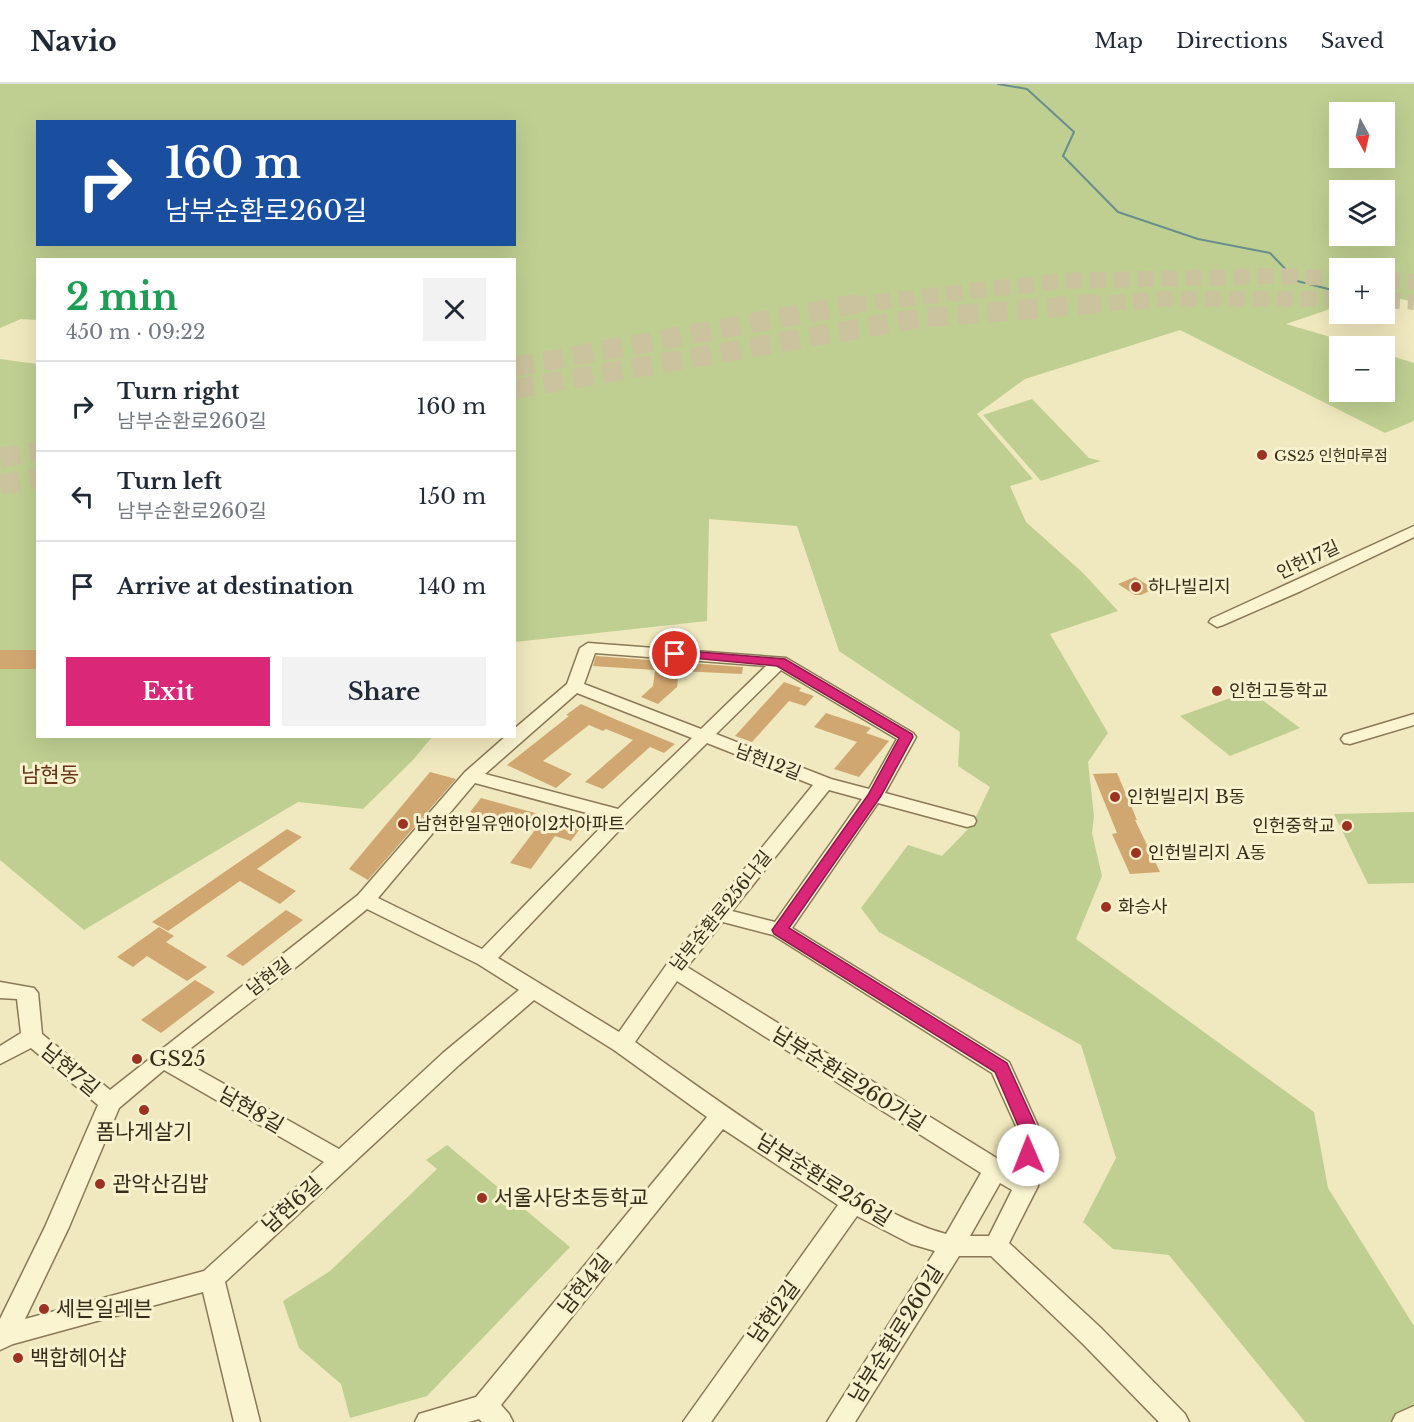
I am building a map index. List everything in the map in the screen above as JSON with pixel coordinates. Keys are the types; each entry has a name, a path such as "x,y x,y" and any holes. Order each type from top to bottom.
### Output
{"street":[{"name":"인헌17길","path":"1217,622 1295,588 1414,531"},
{"path":"575,686 588,648 780,662 907,737 874,796 780,930"},
{"path":"486,959 622,816 780,662"},
{"name":"남현12길","path":"575,686 704,738 825,783 967,821"},
{"name":"남현길","path":"516,737 575,686"},
{"path":"1350,739 1414,718"},
{"name":"남현길","path":"3,1337 57,1227 110,1103 162,1059 293,959 365,900 471,776 515,738"},
{"path":"471,776 622,816"},
{"name":"남부순환로256나길","path":"622,1044 674,969 825,783"},
{"name":"남부순환로256길","path":"365,900 486,959 532,990 622,1044 721,1116 853,1203 920,1237 951,1246 996,1246"},
{"path":"718,914 780,930 1001,1068 1031,1135 1026,1186 996,1246 1092,1336 1176,1422"},
{"name":"남부순환로260가길","path":"674,969 995,1170 1026,1186"},
{"path":"0,990 27,993 32,1037"},
{"name":"남현6길","path":"3,1337 212,1279 451,1059 532,990"},
{"name":"남현7길","path":"0,1056 32,1037 110,1103"},
{"name":"남현8길","path":"162,1059 341,1161"},
{"name":"남현4길","path":"428,1422 492,1414 721,1116"},
{"name":"남부순환로260길","path":"840,1422 951,1246 995,1170"},
{"name":"남현2길","path":"696,1422 853,1203"},
{"path":"212,1279 247,1422"},
{"path":"1405,1422 1414,1418"}],"green space":[{"path":"0,84 1414,84 1414,302 1395,297 1395,258 1329,258 1329,309 1286,324 1329,337 1329,402 1395,402 1395,357 1414,363 1414,421 1385,433 1180,330 1025,379 977,414 1033,479 1010,486 1026,522 1083,573 1118,611 1050,634 1108,733 1088,762 1094,816 1092,833 1102,876 1076,939 1314,1112 1328,1188 1414,1326 1414,1422 1305,1422 1169,1255 1113,1249 1083,1222 1116,1158 1081,1045 879,932 861,908 908,845 942,856 972,825 990,787 958,766 960,732 839,651 797,526 709,519 707,621 516,642 516,258 36,258 36,320 21,319 0,328"},
{"path":"0,359 36,364 36,738 431,738 413,760 363,809 298,802 84,930 0,860"},
{"path":"1032,399 1089,458 1101,461 1041,481 983,415"},
{"path":"1250,691 1300,728 1230,756 1180,716"},
{"path":"1414,812 1414,883 1368,884 1334,814"},
{"path":"447,1145 570,1247 427,1396 350,1418 341,1384 299,1348 283,1301 330,1271 437,1169 426,1160"}],"building":[{"name":"하나빌리지","path":"1135,577 1154,589 1141,595 1135,595 1118,584"},
{"path":"0,650 36,650 36,669 0,669"},
{"path":"596,656 743,667 742,674 679,671 677,687 658,704 641,697 653,686 655,670 593,666"},
{"path":"784,682 801,688 799,691 814,696 805,706 789,701 752,742 735,736"},
{"path":"581,704 675,744 664,753 650,747 603,789 585,782 633,740 606,729 603,731 589,725 543,761 572,774 556,788 507,765"},
{"path":"826,713 871,728 866,733 889,741 859,777 834,769 857,742 814,727"},
{"name":"남현한일유앤아이2차아파트","path":"430,772 456,779 368,880 349,869"},
{"path":"1117,773 1137,820 1135,820 1160,872 1130,874 1112,834 1117,833 1093,774"},
{"path":"481,798 582,826 571,841 555,836 531,869 510,863 535,830 470,812"},
{"path":"287,829 302,837 257,869 296,891 280,904 240,881 168,931 152,922"},
{"path":"286,910 303,920 243,966 226,956"},
{"path":"159,927 174,936 166,942 207,967 187,981 147,956 133,967 117,957"},
{"path":"195,980 215,992 161,1033 141,1020"}],"waterway":[{"path":"998,84 1027,89 1074,132 1063,156 1118,212 1198,239 1270,253 1297,281 1329,289"}],"tunnel":[{"path":"851,305 1060,281 1270,276 1329,278"},
{"path":"1395,281 1414,282"},
{"path":"1085,305 1161,299 1329,299"},
{"path":"1395,301 1414,302"},
{"path":"516,367 861,303"},
{"path":"516,389 919,318 1105,303"},
{"path":"0,458 36,451"},
{"path":"0,485 36,478"}],"place":[{"name":"GS25 인헌마루점","path":"1262,455"},
{"name":"하나빌리지","path":"1136,587"},
{"name":"인헌고등학교","path":"1217,691"},
{"name":"인헌빌리지 B동","path":"1115,797"},
{"name":"남현한일유앤아이2차아파트","path":"403,824"},
{"name":"인헌중학교","path":"1347,826"},
{"name":"인헌빌리지 A동","path":"1136,853"},
{"name":"화승사","path":"1106,907"},
{"name":"GS25","path":"137,1059"},
{"name":"폼나게살기","path":"144,1110"},
{"name":"관악산김밥","path":"100,1184"},
{"name":"서울사당초등학교","path":"482,1198"},
{"name":"세븐일레븐","path":"44,1309"},
{"name":"백합헤어샵","path":"18,1358"}],"district":[{"name":"남현동","path":"50,775"}],"route":[{"path":"675,654 780,662 907,737 874,796 780,930 1001,1068 1031,1135 1028,1155"}]}
